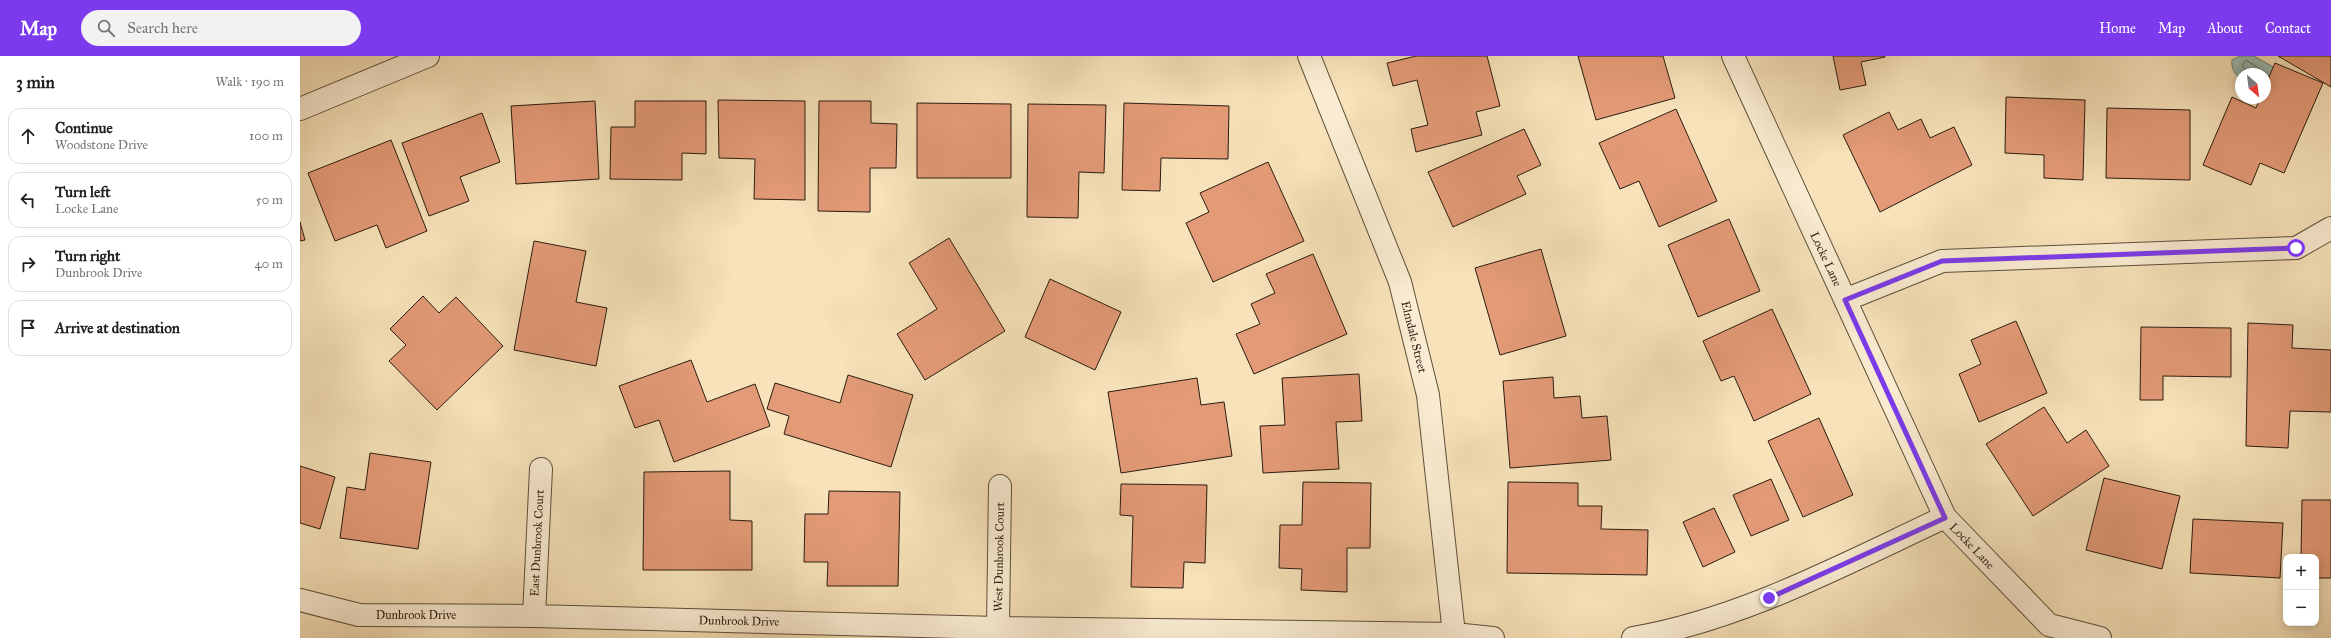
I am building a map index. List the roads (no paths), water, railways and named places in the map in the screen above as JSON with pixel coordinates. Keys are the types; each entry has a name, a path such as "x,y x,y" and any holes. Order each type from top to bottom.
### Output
{"street":[{"path":"300,109 428,56"},
{"name":"Elmdale Street","path":"1309,56 1400,282 1428,395 1454,634"},
{"name":"Locke Lane","path":"1733,56 1945,518 2049,625 2100,638"},
{"path":"1845,300 1942,261 2296,248 2331,228"},
{"name":"East Dunbrook Court","path":"534,616 541,469"},
{"name":"West Dunbrook Court","path":"998,628 1000,486"},
{"path":"1634,638 1674,631 1769,598 1945,518"},
{"name":"Dunbrook Drive","path":"300,600 359,615 534,616 998,628 1454,634 1493,638"}],"water":[{"path":"2240,56 2254,56 2275,68 2271,76 2271,68 2235,68 2235,73 2232,60"}]}
